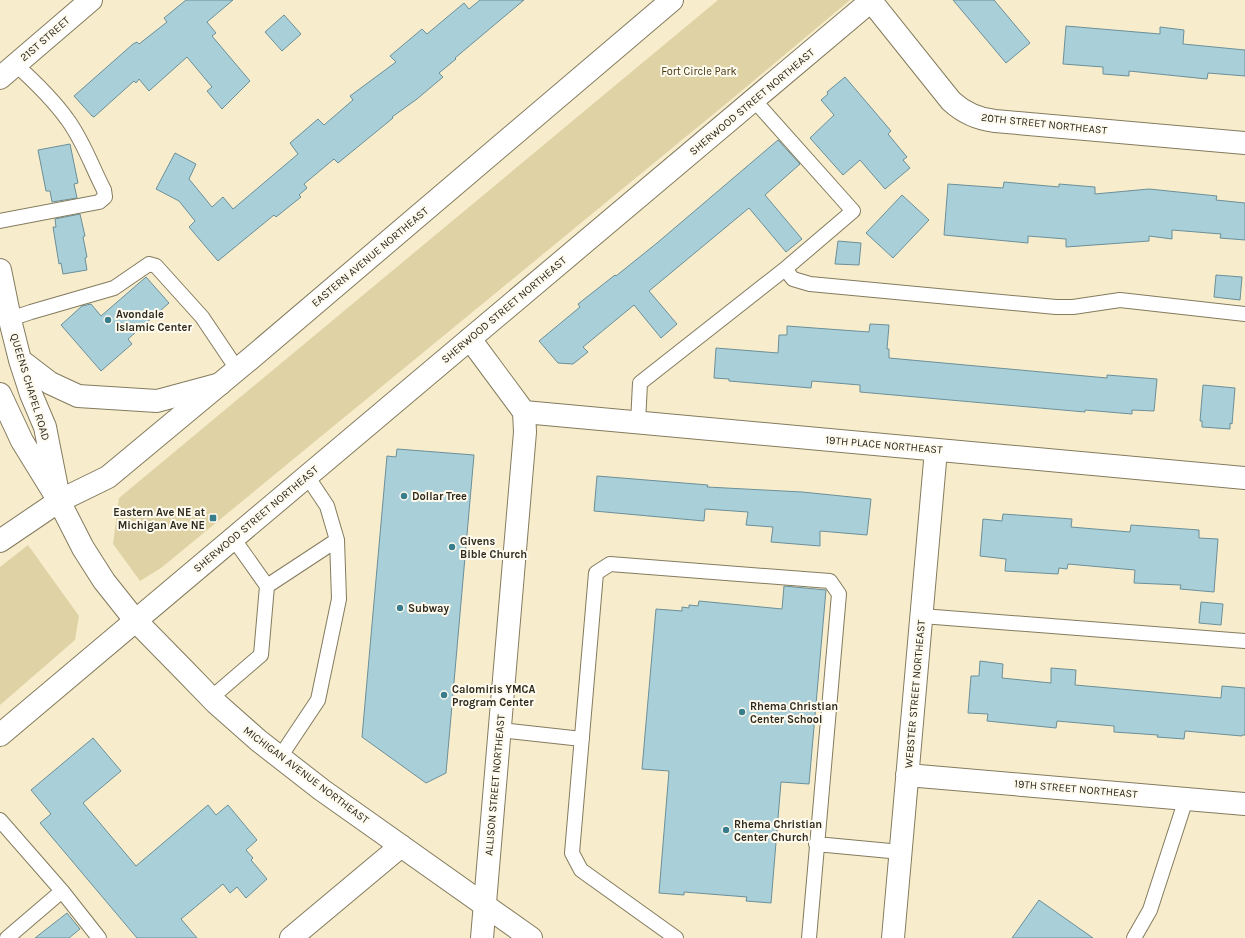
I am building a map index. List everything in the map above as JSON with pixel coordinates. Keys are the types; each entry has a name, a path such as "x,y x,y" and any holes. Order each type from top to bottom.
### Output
{"street":[{"name":"21ST STREET","path":"8,71 91,0"},
{"name":"EASTERN AVENUE NORTHEAST","path":"0,541 59,501 108,477 220,384 672,0"},
{"name":"SHERWOOD STREET NORTHEAST","path":"135,620 872,0"},
{"name":"20TH STREET NORTHEAST","path":"872,0 951,101 958,108 976,117 994,121 1245,143"},
{"name":"QUEENS CHAPEL ROAD","path":"0,270 20,360 31,394 45,427 59,501"},
{"path":"470,339 524,412"},
{"path":"20,360 50,383 78,396 157,401 220,384"},
{"name":"QUEENS CHAPEL ROAD","path":"0,394 22,441 59,501"},
{"name":"19TH PLACE NORTHEAST","path":"524,412 1245,478"},
{"name":"ALLISON STREET NORTHEAST","path":"482,938 525,442 524,412"},
{"name":"WEBSTER STREET NORTHEAST","path":"893,938 936,450"},
{"name":"MICHIGAN AVENUE NORTHEAST","path":"59,501 83,548 104,581 135,620 211,698 259,741 280,757 401,846 531,938"},
{"path":"0,735 135,620"},
{"name":"19TH STREET NORTHEAST","path":"907,775 1245,804"},
{"path":"291,938 401,846"}],"lane":[{"path":"0,222 99,202 105,198 104,190 77,135 67,119 35,82 8,71"},
{"path":"638,423 640,383 785,269 853,211 754,100"},
{"path":"10,319 114,288 149,264 156,266 202,317 237,369"},
{"path":"785,269 793,279 810,284 1056,307 1073,307 1120,300 1245,314"},
{"path":"280,757 318,700 339,599 337,540 327,506 307,476"},
{"path":"211,698 260,655 267,586 233,538"},
{"path":"267,586 337,540"},
{"path":"676,938 580,870 572,853 596,573 610,564 830,581 839,594 809,938"},
{"path":"922,616 1245,641"},
{"path":"500,730 582,739"},
{"path":"1134,938 1150,910 1186,799"},
{"path":"0,820 62,891 99,938"},
{"path":"816,844 901,852"},
{"path":"7,938 62,891"}],"green space":[{"name":"Fort Circle Park","path":"718,0 850,0 727,103 161,568 140,581 113,544 119,498"},
{"path":"28,545 79,616 75,640 0,705 0,567"}],"building":[{"path":"186,0 233,0 207,22 216,33 212,36 250,81 222,109 207,91 212,87 187,57 149,91 139,79 136,83 134,81 94,117 92,116 74,96 133,44 137,42 139,44 167,22 164,18"},
{"path":"480,0 524,0 439,73 443,77 417,99 392,117 393,118 338,163 334,159 304,184 307,188 299,195 301,197 276,217 274,215 218,261 189,227 195,221 179,201 156,189 175,153 196,164 189,179 212,207 223,197 233,209 298,154 290,143 318,119 324,125 353,100 350,96 396,62 390,56 422,29 427,34 464,3 469,9"},
{"path":"953,0 994,0 1030,43 1006,63"},
{"path":"284,15 301,34 282,51 265,32"},
{"path":"1066,26 1160,34 1160,27 1184,30 1183,44 1245,50 1245,76 1208,73 1207,79 1129,71 1129,76 1103,74 1103,67 1063,64"},
{"path":"845,77 891,131 888,134 907,157 903,160 910,168 885,189 860,160 843,175 810,138 834,115 821,100 828,94 827,92"},
{"path":"778,140 800,164 765,195 802,239 786,252 749,208 649,291 677,324 661,338 634,305 583,347 588,352 573,364 558,363 539,341 580,307 578,304 657,243"},
{"path":"70,144 78,183 74,184 77,198 52,202 50,191 46,191 38,150"},
{"path":"1004,182 1059,187 1059,184 1095,187 1095,194 1149,189 1217,196 1216,200 1245,203 1245,240 1220,238 1221,234 1172,230 1172,239 1149,236 1149,241 1066,247 1066,239 1028,236 1028,243 944,235 948,184 1003,188"},
{"path":"902,195 929,220 893,258 866,233"},
{"path":"80,214 85,236 83,237 87,257 85,258 87,270 63,274 61,263 59,264 53,227 56,227 55,219"},
{"path":"838,241 861,243 859,265 835,264"},
{"path":"1216,275 1242,277 1240,300 1214,297"},
{"name":"Avondale Islamic Center","path":"146,277 169,303 128,339 132,344 101,371 61,325 82,306 91,304 101,316"},
{"path":"870,324 889,325 887,349 889,349 889,358 1107,378 1107,375 1157,379 1154,411 1132,410 1132,414 1085,410 1085,412 860,392 860,385 812,381 811,388 729,381 729,379 714,378 716,348 778,353 779,335 787,335 787,326 869,332"},
{"path":"1203,385 1235,388 1232,424 1230,423 1230,429 1202,427 1202,421 1200,421"},
{"path":"397,449 474,455 446,773 426,783 362,737 387,456 396,457"},
{"path":"597,476 708,485 707,487 802,492 871,499 867,535 820,531 820,546 771,542 773,527 746,525 748,512 705,509 704,521 594,511"},
{"path":"1003,514 1072,519 1071,527 1130,532 1131,525 1199,530 1199,538 1218,539 1214,592 1180,589 1181,585 1134,583 1135,570 1068,564 1067,569 1059,568 1058,574 1005,571 1006,559 980,556 983,519 1002,521"},
{"path":"784,586 826,590 809,784 781,782 771,903 746,901 747,897 684,892 684,895 659,893 669,771 642,769 656,609 682,611 682,607 689,608 689,605 698,606 699,601 782,609"},
{"path":"1201,602 1223,604 1221,625 1199,623"},
{"path":"980,661 1003,664 1002,678 1051,683 1051,668 1076,670 1075,685 1221,698 1222,686 1245,688 1245,735 1185,731 1184,739 1157,737 1158,735 1114,732 1114,726 1057,721 1056,728 987,721 988,714 968,713 971,676 979,676"},
{"path":"93,738 121,771 83,803 136,866 208,805 216,815 228,805 257,840 246,850 253,858 251,860 267,879 246,898 237,887 230,893 223,884 181,919 197,938 137,938 40,823 51,814 31,790"},
{"path":"1039,900 1093,938 1012,938"},
{"path":"67,913 80,929 69,938 35,938"}],"place":[{"name":"Avondale Islamic Center","path":"108,320"},
{"name":"Dollar Tree","path":"404,496"},
{"name":"Eastern Ave NE at Michigan Ave NE","path":"213,518"},
{"name":"Givens Bible Church","path":"452,547"},
{"name":"Subway","path":"400,608"},
{"name":"Calomiris YMCA Program Center","path":"444,695"},
{"name":"Rhema Christian Center School","path":"742,712"},
{"name":"Rhema Christian Center Church","path":"726,830"}]}
